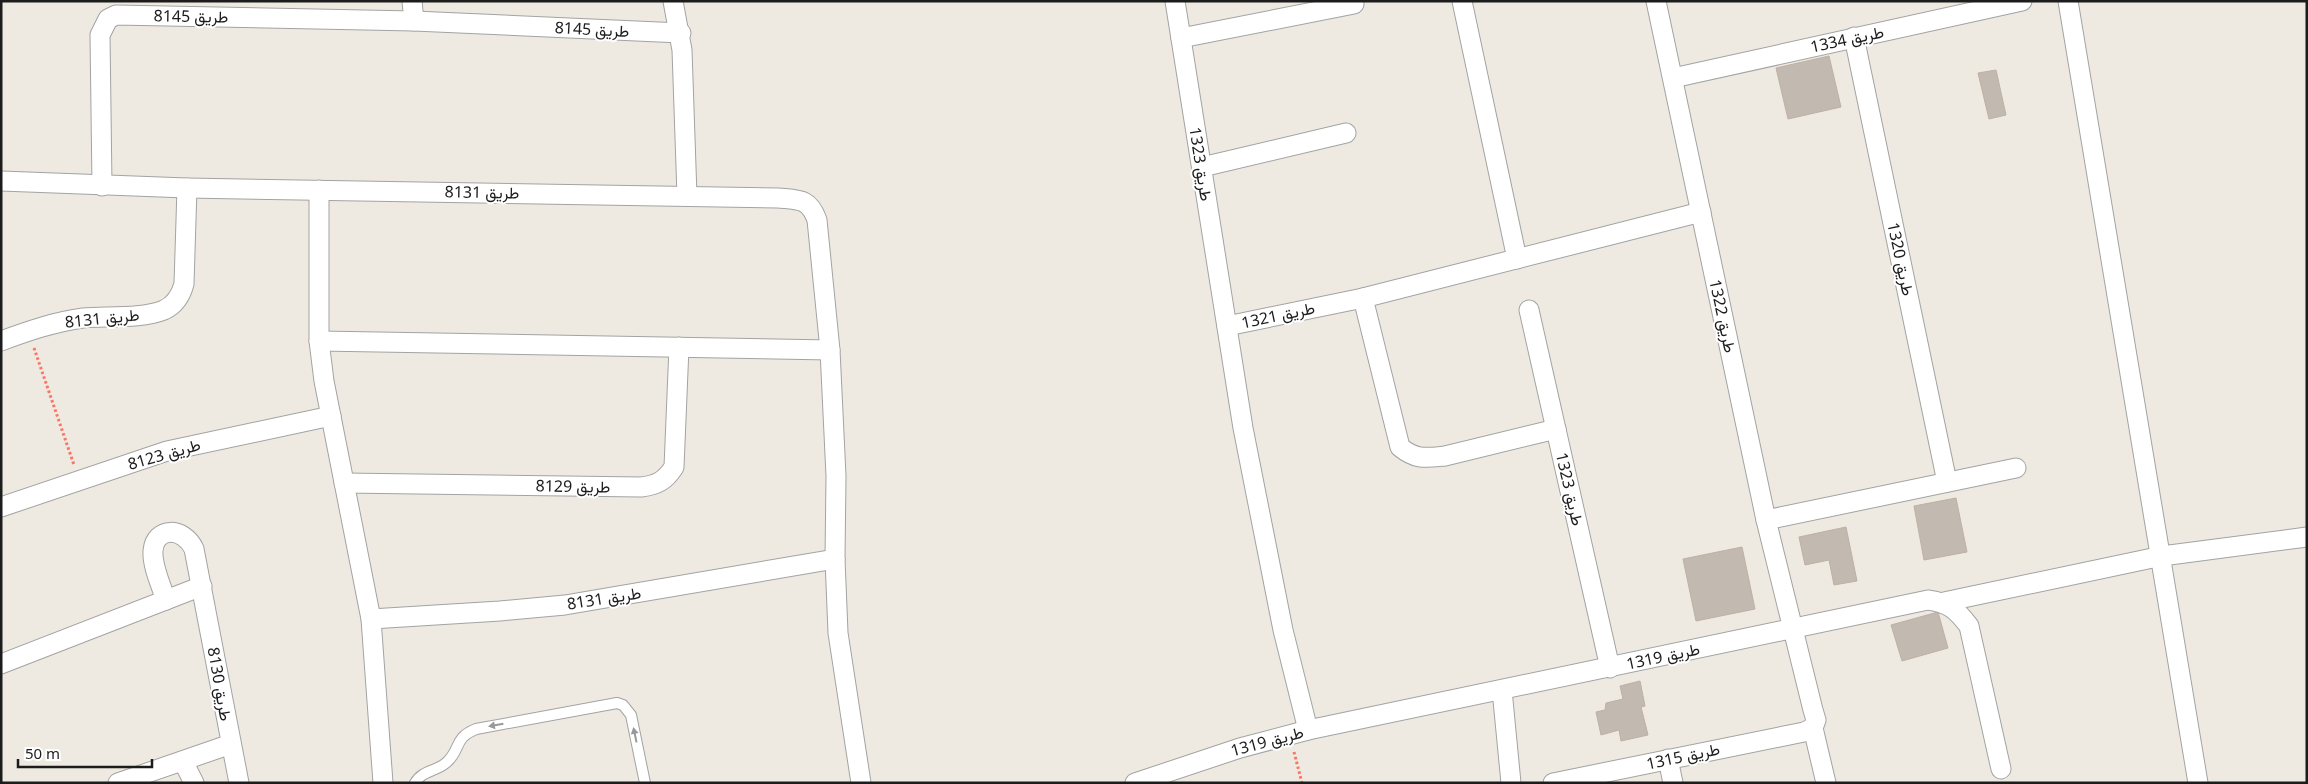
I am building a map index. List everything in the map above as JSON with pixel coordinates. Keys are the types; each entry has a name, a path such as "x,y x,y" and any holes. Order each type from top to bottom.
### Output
{"street":[{"path":"412,1 414,21"},
{"path":"673,1 681,33 687,196"},
{"name":"طريق 1323","path":"1175,1 1227,326"},
{"path":"1462,1 1517,259"},
{"name":"طريق 1322","path":"1656,1 1766,520 1816,720 1813,728 1826,783"},
{"name":"طريق 1334","path":"1673,78 2022,1"},
{"path":"2068,1 2162,556 2198,783"},
{"path":"1181,38 1354,4"},
{"name":"طريق 8145","path":"102,186 100,35 108,19 125,15 414,21 681,33"},
{"name":"طريق 1320","path":"1854,37 1947,482"},
{"path":"1202,167 1346,133"},
{"name":"طريق 8131","path":"1,181 102,186 687,196 800,200 810,205 817,220 830,350"},
{"name":"طريق 8131","path":"1,341 29,330 76,319 156,313 175,303 181,294 184,284 187,188"},
{"path":"319,190 319,341 324,381 371,619 383,783"},
{"name":"طريق 1321","path":"1308,730 1262,529 1227,326 1363,298 1701,212"},
{"path":"1363,298 1400,447 1411,456 1426,458 1445,456 1556,429"},
{"name":"طريق 1323","path":"1530,310 1610,668"},
{"path":"319,341 830,350 837,485 835,559 838,633 861,783"},
{"name":"طريق 8129","path":"344,483 654,485 666,478 674,467 679,347"},
{"name":"طريق 8123","path":"1,507 183,447 331,416"},
{"path":"1766,520 2016,468"},
{"name":"طريق 8130","path":"166,600 153,557 153,548 157,540 164,534 174,532 183,534 190,540 194,548 239,783"},
{"name":"طريق 1319","path":"1135,783 1207,759 1308,730 1610,668 1911,603 1928,600 1944,602 2162,556 2307,537"},
{"name":"طريق 8131","path":"371,619 500,612 565,604 835,559"},
{"path":"1,664 202,586"},
{"path":"1944,602 1959,613 1969,626 2001,769"},
{"path":"1502,690 1511,783"},
{"name":"طريق 1315","path":"1553,783 1668,758 1804,732 1813,728"},
{"path":"118,783 231,744"},
{"path":"1668,758 1673,783"},
{"path":"183,760 194,783"}],"lane":[{"path":"416,783 425,772 443,766 449,761 459,741 476,729 617,703 623,705 631,715 645,783"}],"path":[{"path":"29,330 79,481"},
{"path":"1290,735 1302,783"}],"building":[{"path":"1829,56 1841,107 1788,119 1776,68"},
{"path":"1996,70 2006,115 1989,119 1978,73"},
{"path":"1956,498 1967,552 1924,560 1914,506"},
{"path":"1846,527 1857,581 1834,585 1829,560 1805,565 1799,537"},
{"path":"1742,547 1755,609 1696,621 1683,559"},
{"path":"1938,612 1948,648 1902,661 1891,625"},
{"path":"1640,681 1645,706 1641,707 1648,735 1621,741 1619,730 1601,735 1596,712 1605,710 1606,703 1623,699 1620,686"}]}
